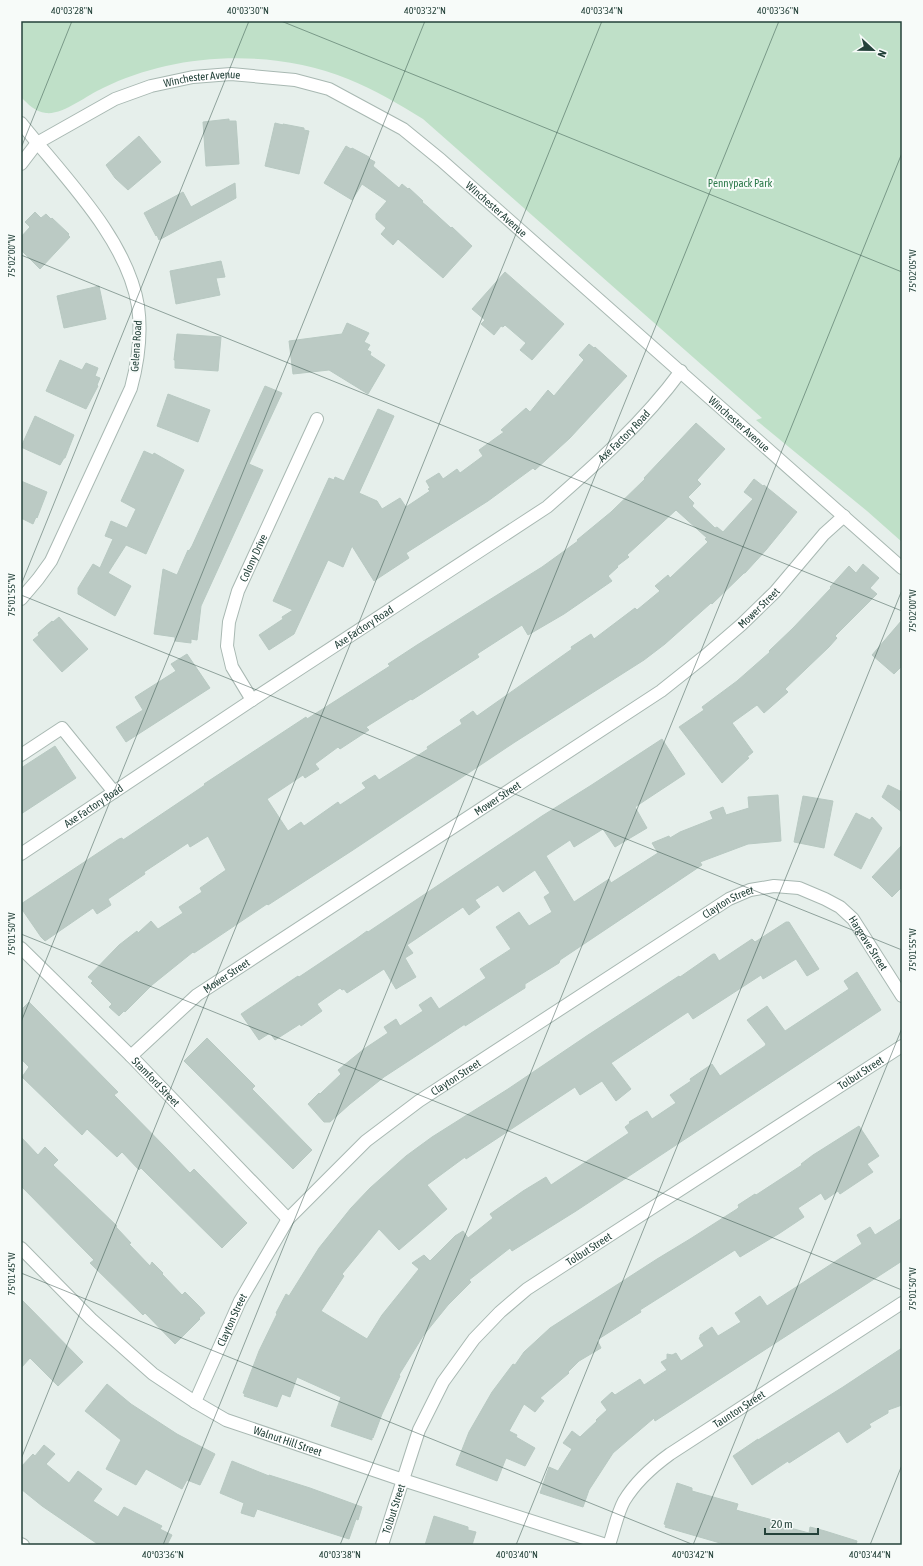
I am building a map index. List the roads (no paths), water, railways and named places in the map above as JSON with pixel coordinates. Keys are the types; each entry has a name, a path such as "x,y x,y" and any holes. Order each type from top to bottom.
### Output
{"street":[{"name":"Winchester Avenue","path":"37,143 115,99 151,86 186,79 231,74 262,76 295,80 329,89 403,129 447,165 902,568"},
{"path":"21,123 37,143 21,164"},
{"name":"Gelena Road","path":"21,599 51,561 131,388 137,364 139,335 138,307 130,278 118,250 86,203 37,143"},
{"name":"Axe Factory Road","path":"21,854 252,700 547,507 626,435 667,390 681,371"},
{"name":"Colony Drive","path":"252,700 232,667 227,646 229,622 238,591 316,419"},
{"name":"Mower Street","path":"131,1056 155,1032 203,990 661,691 741,625 775,592 824,534 844,516"},
{"path":"21,755 62,728 114,792"},
{"name":"Clayton Street","path":"195,1402 240,1301 288,1219 366,1142 419,1101 729,899 750,890 774,886 799,888 825,899"},
{"name":"Hargrave Street","path":"825,899 840,907 853,919 902,996"},
{"name":"Stamford Street","path":"21,948 131,1056 288,1219"},
{"name":"Tolbut Street","path":"382,1545 419,1430 443,1382 474,1338 500,1312 527,1289 902,1046"},
{"name":"Walnut Hill Street","path":"21,1248 91,1319 153,1374 195,1402 226,1420 403,1480 607,1545"},
{"name":"Taunton Street","path":"607,1545 624,1502 637,1483 653,1466 902,1303"}],"park label":[{"name":"Pennypack Park","path":"740,183"}]}
